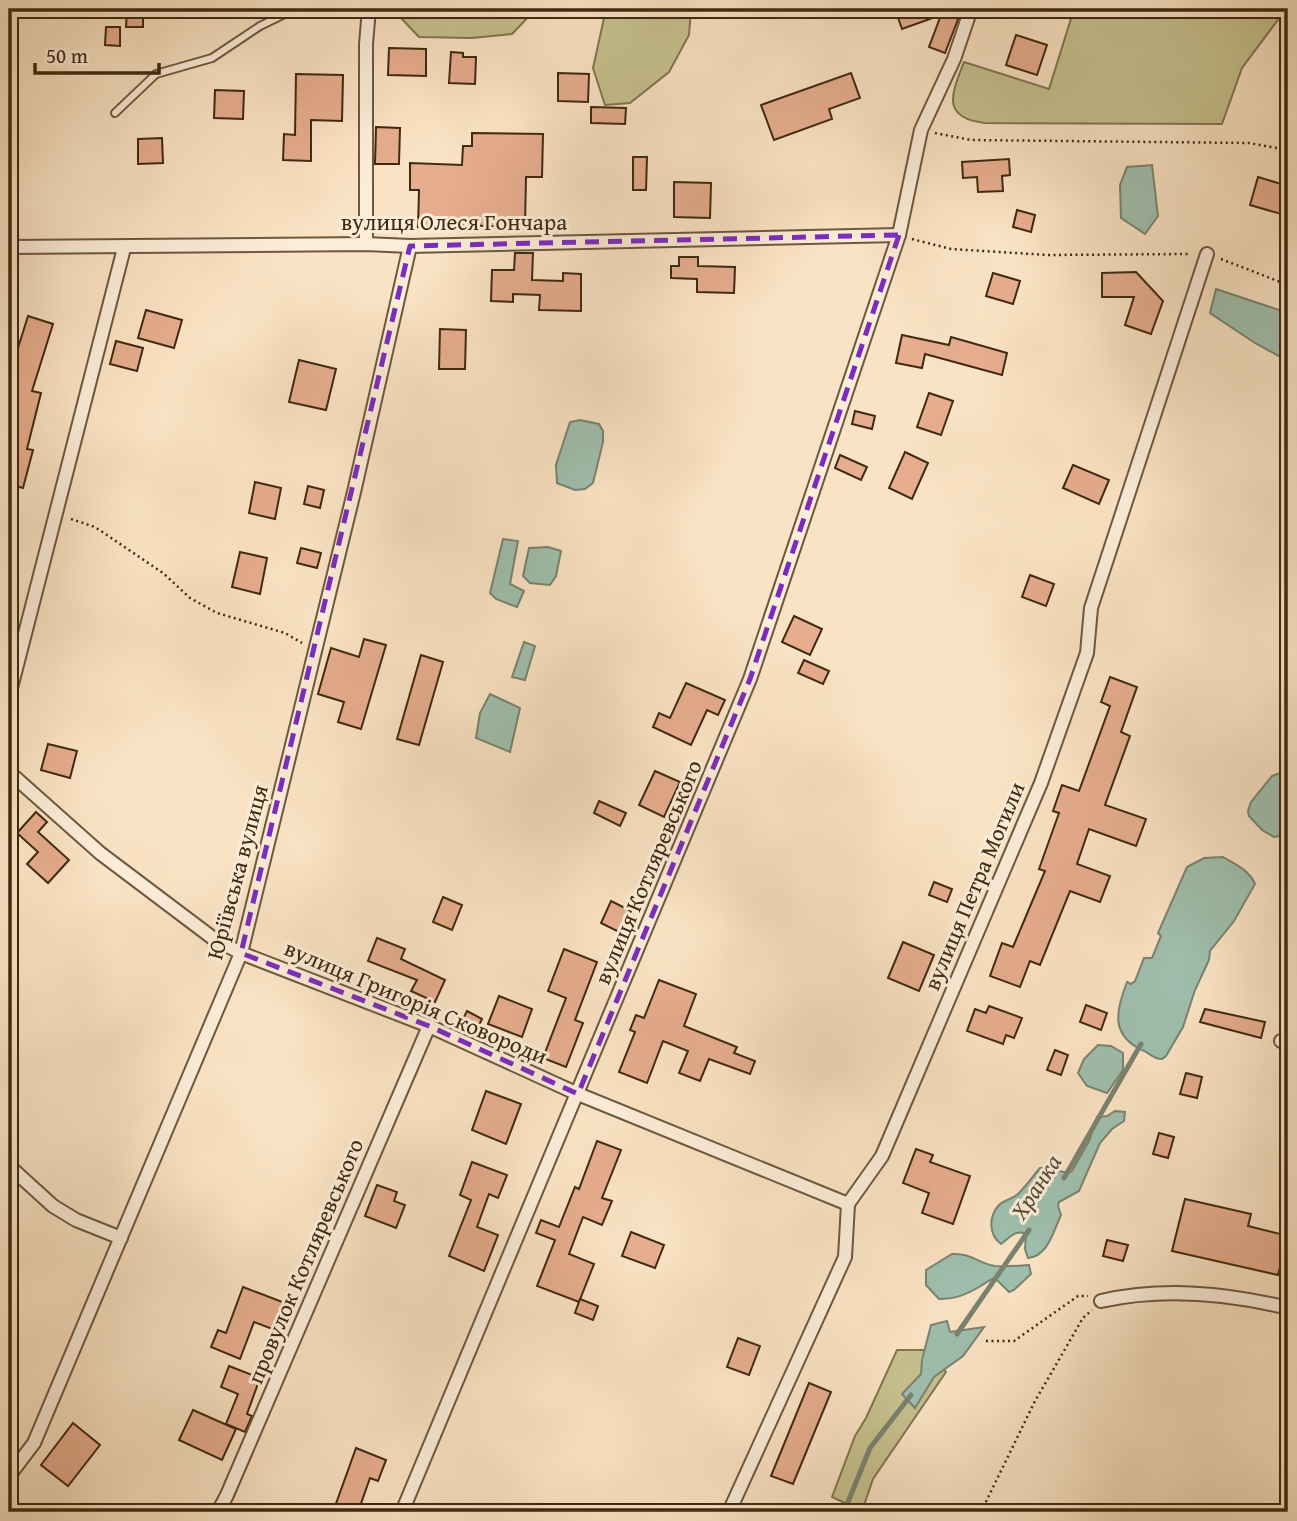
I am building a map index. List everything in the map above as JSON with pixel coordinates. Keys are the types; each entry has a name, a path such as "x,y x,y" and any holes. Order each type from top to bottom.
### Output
{"street":[{"path":"366,244 366,44 369,9"},
{"name":"вулиця Котляревського","path":"402,1512 750,679 899,235 922,130 954,59 971,9"},
{"name":"вулиця Олеся Гончара","path":"9,247 366,244 410,246 899,235"},
{"name":"Юріївська вулиця","path":"9,1476 34,1443 241,953 354,492 410,246"},
{"path":"9,696 124,248"},
{"name":"вулиця Петра Могили","path":"848,1204 882,1156 1041,783 1087,653 1091,608 1207,254"},
{"name":"вулиця Григорія Сковороди","path":"9,772 100,853 214,939 241,953 429,1026 578,1094 848,1204"},
{"name":"провулок Котляревського","path":"218,1512 429,1026"},
{"path":"9,1166 53,1206 76,1220 121,1238"},
{"path":"729,1512 845,1257 848,1204"},
{"path":"1101,1301 1134,1294 1195,1292 1247,1298 1288,1308"}],"lane":[{"path":"115,113 156,74 212,58 260,26 295,9"}],"path":[{"path":"922,130 971,140 1249,143 1288,150"},
{"path":"899,235 951,249 1048,255 1207,254 1288,285"},
{"path":"57,513 95,527 163,573 190,598 217,613 285,633 314,651"},
{"path":"981,1512 1035,1401 1083,1318 1101,1301 1093,1295 1078,1296 1014,1340 986,1341"}],"highlighted area":[{"path":"899,235 750,679 578,1094 429,1026 241,953 410,246"}],"shaded area":[{"path":"399,9 536,9 512,34 472,38 419,37 400,17"},
{"path":"606,9 691,9 689,35 669,72 630,103 605,105 593,68"},
{"path":"1074,9 1286,9 1242,68 1222,124 985,123 961,116 955,110 954,94 964,62 1049,89"},
{"path":"897,1350 923,1350 946,1372 873,1479 862,1511 832,1497 855,1436"}],"water":[{"path":"1152,165 1158,216 1145,234 1121,218 1120,185 1127,167"},
{"path":"1216,289 1288,313 1288,359 1255,343 1210,313"},
{"path":"580,420 599,424 603,431 603,442 593,483 585,489 575,490 557,483 556,465 570,422"},
{"path":"503,539 518,541 510,584 524,591 517,607 496,599 490,593"},
{"path":"548,547 561,551 556,576 550,585 530,583 523,576 529,548"},
{"path":"524,642 535,646 525,680 512,677"},
{"path":"490,694 520,708 510,752 476,738 480,713"},
{"path":"1288,770 1288,817 1279,836 1274,837 1262,830 1249,816 1248,811 1251,802 1272,776"},
{"path":"1223,857 1246,872 1255,884 1234,921 1210,951 1183,1027 1166,1056 1162,1059 1156,1058 1132,1044 1120,1029 1118,1012 1123,992 1127,982 1131,984 1135,981 1144,958 1152,958 1161,936 1158,933 1187,867 1204,858"},
{"path":"1098,1045 1111,1046 1123,1053 1123,1070 1107,1093 1087,1086 1078,1073 1084,1059"},
{"path":"1115,1111 1125,1112 1124,1121 1112,1129 1100,1143 1079,1191 1059,1202 1061,1215 1045,1248 1028,1258 1025,1249 1026,1234 1022,1233 1013,1235 1001,1244 994,1236 991,1226 999,1205 1018,1194 1040,1168 1067,1173 1072,1171 1089,1141 1097,1117 1107,1116"},
{"path":"952,1254 965,1255 995,1266 1029,1265 1031,1274 1009,1292 995,1278 965,1295 939,1299 926,1285 926,1270"},
{"path":"947,1321 950,1332 984,1327 963,1356 934,1377 915,1408 902,1394 921,1374 931,1325"}],"building":[{"path":"895,9 962,9 945,53 929,47 941,15 902,29"},
{"path":"127,10 143,11 143,27 126,27"},
{"path":"106,27 120,27 120,46 105,45"},
{"path":"1016,35 1047,45 1037,75 1006,65"},
{"path":"389,48 426,49 426,76 388,75"},
{"path":"451,52 463,53 463,57 476,57 475,84 449,83"},
{"path":"558,73 589,74 588,102 558,101"},
{"path":"851,73 860,98 829,109 832,119 774,140 761,105"},
{"path":"296,74 343,75 342,121 311,120 311,161 283,160 284,134 295,135"},
{"path":"215,90 244,91 243,119 214,118"},
{"path":"591,107 626,108 625,124 591,123"},
{"path":"376,127 400,128 399,164 375,164"},
{"path":"472,133 543,134 542,177 526,177 525,227 418,227 419,190 410,190 410,163 462,165 463,146 472,146"},
{"path":"162,138 163,163 138,164 138,139"},
{"path":"633,157 647,157 646,190 633,190"},
{"path":"1009,159 1010,175 1002,176 1003,191 978,192 977,177 963,178 962,162"},
{"path":"1258,177 1288,186 1288,216 1250,205"},
{"path":"674,182 711,183 710,218 674,217"},
{"path":"1017,210 1035,215 1031,232 1013,227"},
{"path":"515,253 533,253 532,280 563,281 563,273 581,274 581,311 539,310 540,295 513,294 513,302 491,301 492,270 514,270"},
{"path":"679,257 698,257 698,266 735,267 734,293 697,292 697,279 671,278 671,266 679,266"},
{"path":"1136,272 1163,301 1151,334 1125,325 1134,297 1102,297 1102,273"},
{"path":"993,273 1020,281 1013,304 986,296"},
{"path":"146,310 182,320 174,348 138,338"},
{"path":"28,316 53,324 32,391 41,393 27,449 33,450 23,488 9,484 9,377"},
{"path":"440,329 466,330 465,369 439,369"},
{"path":"902,335 949,345 951,337 1007,353 1002,375 925,354 922,368 896,363"},
{"path":"116,341 143,348 137,371 110,364"},
{"path":"299,360 336,369 326,410 289,402"},
{"path":"929,393 953,401 941,435 917,427"},
{"path":"855,411 875,416 872,429 852,424"},
{"path":"905,452 928,463 912,499 889,488"},
{"path":"840,455 867,467 861,480 835,468"},
{"path":"1073,465 1109,480 1099,504 1063,488"},
{"path":"255,482 281,488 275,519 249,513"},
{"path":"308,486 324,490 320,508 304,504"},
{"path":"301,548 321,553 317,568 297,563"},
{"path":"240,552 267,558 260,594 232,587"},
{"path":"1030,575 1054,584 1046,606 1022,597"},
{"path":"794,616 822,629 810,655 782,642"},
{"path":"364,639 386,645 361,729 338,722 344,702 318,694 331,648 359,657"},
{"path":"421,655 443,662 419,745 397,739"},
{"path":"804,660 829,671 823,684 798,673"},
{"path":"1110,677 1137,687 1121,732 1130,736 1105,805 1146,819 1136,846 1089,829 1077,864 1110,876 1100,902 1070,891 1040,965 1030,961 1020,987 990,976 1002,943 1013,947 1045,871 1039,869 1059,813 1053,811 1062,785 1079,791 1110,706 1101,702"},
{"path":"686,683 725,700 718,715 707,710 691,745 653,727 659,713 670,718"},
{"path":"48,744 77,751 70,778 41,770"},
{"path":"655,771 680,782 664,817 639,805"},
{"path":"599,801 626,813 620,826 594,813"},
{"path":"36,812 47,822 38,832 69,860 48,883 27,864 38,852 17,833"},
{"path":"934,882 952,889 947,902 929,895"},
{"path":"443,897 462,905 452,930 433,922"},
{"path":"611,901 631,911 621,933 601,923"},
{"path":"377,938 405,949 401,959 445,980 435,1002 411,991 417,980 368,961"},
{"path":"903,942 934,955 919,991 888,978"},
{"path":"564,949 597,962 575,1020 583,1023 566,1067 543,1058 566,998 548,991"},
{"path":"659,980 696,994 684,1026 737,1047 734,1053 755,1061 750,1074 709,1059 700,1081 679,1073 688,1051 663,1041 647,1083 619,1072 635,1032 630,1030 636,1015 644,1018"},
{"path":"499,996 532,1009 522,1037 488,1024"},
{"path":"1086,1005 1107,1013 1101,1030 1080,1022"},
{"path":"989,1006 1022,1018 1014,1038 1006,1035 1003,1044 967,1031 975,1009 986,1013"},
{"path":"1205,1009 1265,1022 1261,1038 1200,1022"},
{"path":"467,1011 482,1019 476,1032 460,1025"},
{"path":"1055,1050 1068,1055 1061,1075 1047,1070"},
{"path":"1186,1073 1202,1077 1197,1098 1180,1094"},
{"path":"486,1091 521,1104 506,1144 472,1130"},
{"path":"1159,1133 1174,1137 1168,1158 1153,1154"},
{"path":"597,1141 621,1150 602,1198 612,1201 602,1225 583,1217 569,1254 594,1264 579,1302 537,1286 555,1240 536,1233 541,1220 559,1227 575,1187 579,1189"},
{"path":"916,1149 933,1155 930,1162 970,1176 953,1224 922,1213 929,1193 903,1183"},
{"path":"472,1162 507,1175 498,1198 489,1194 477,1227 498,1235 484,1271 449,1256 471,1200 460,1195"},
{"path":"377,1185 397,1192 394,1201 405,1205 396,1228 365,1216"},
{"path":"1185,1199 1251,1214 1248,1226 1288,1236 1278,1275 1172,1251"},
{"path":"631,1232 664,1245 655,1268 622,1256"},
{"path":"1107,1240 1128,1245 1123,1261 1103,1256"},
{"path":"243,1287 285,1303 275,1330 254,1322 240,1359 211,1347 218,1330 226,1333"},
{"path":"580,1299 598,1306 593,1320 575,1313"},
{"path":"738,1338 760,1346 749,1375 727,1367"},
{"path":"229,1366 260,1378 247,1414 252,1416 245,1432 226,1424 238,1394 221,1387"},
{"path":"809,1383 831,1392 793,1484 771,1476"},
{"path":"193,1410 236,1429 222,1460 179,1440"},
{"path":"73,1423 100,1445 68,1486 41,1465"},
{"path":"356,1448 386,1460 378,1481 370,1478 358,1512 333,1512"}],"waterway":[{"name":"Хранка","path":"1064,1178 1141,1044"},
{"name":"Хранка","path":"957,1334 1029,1230"},
{"name":"Хранка","path":"844,1512 870,1448 911,1395"}]}
